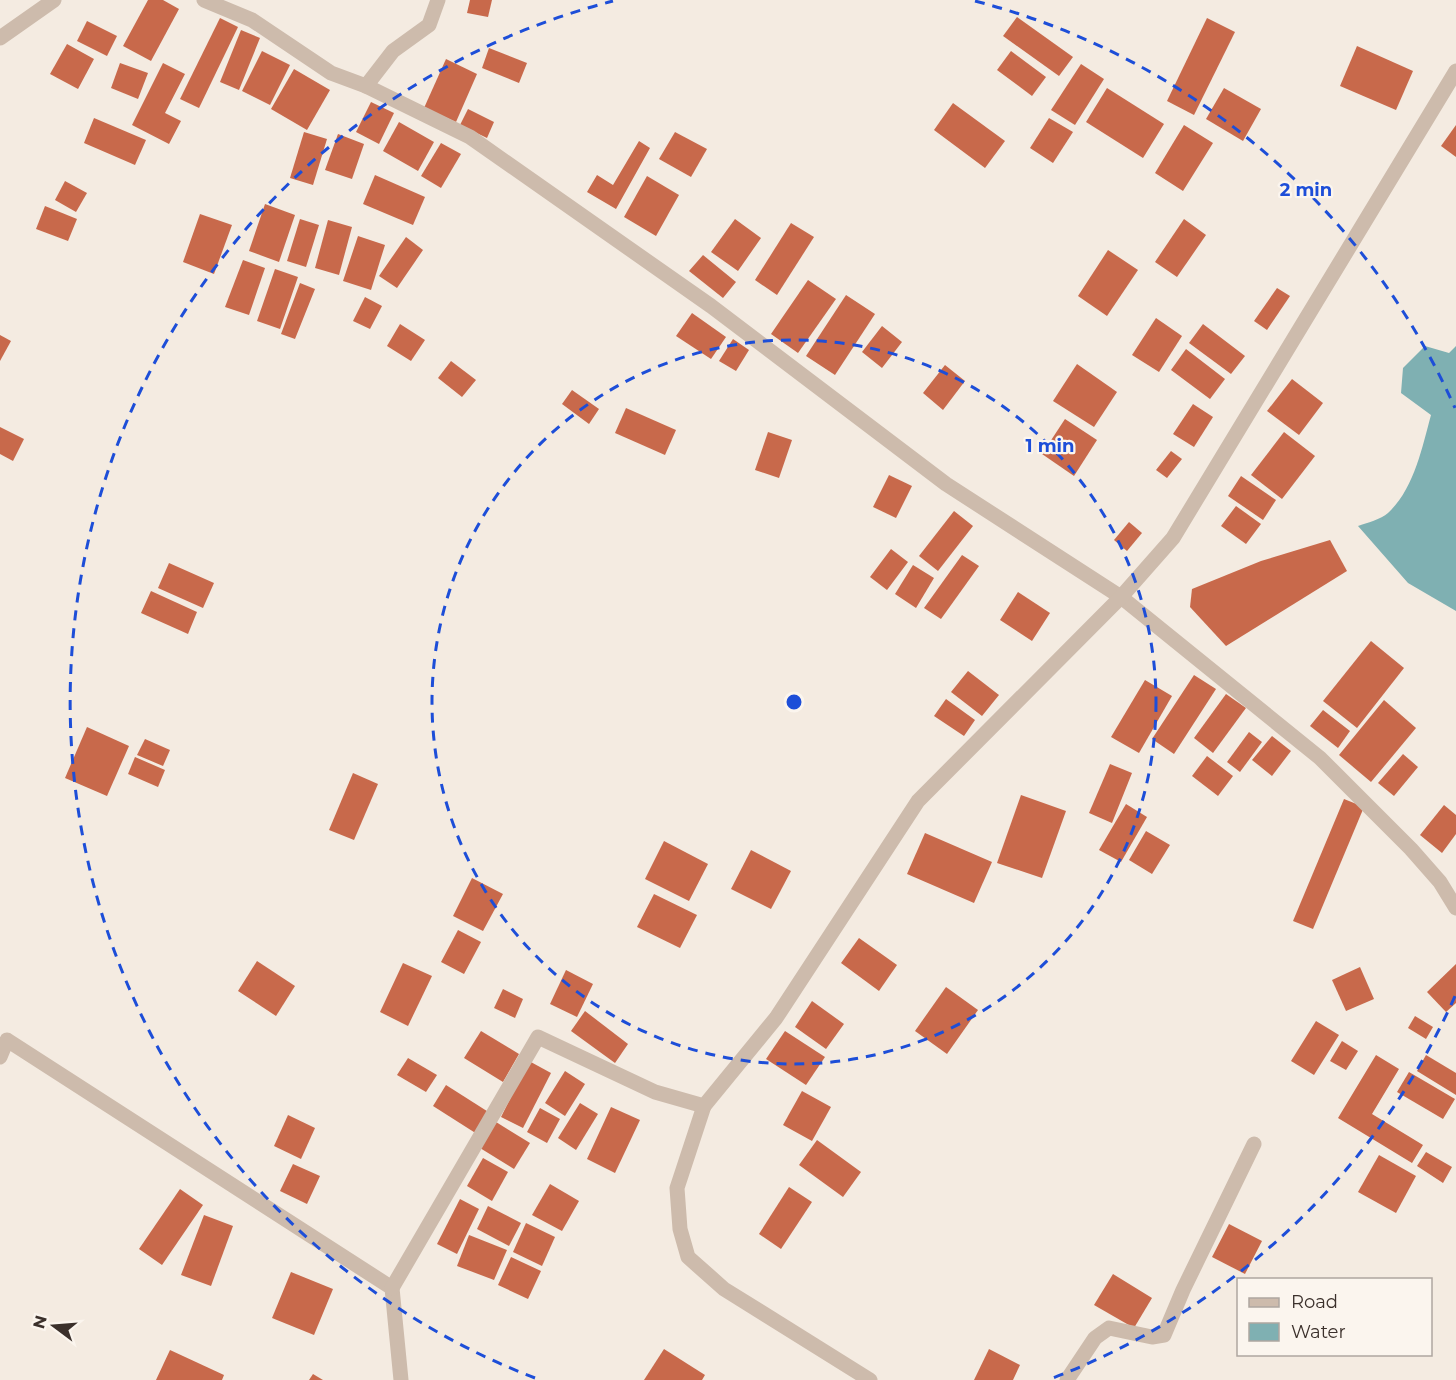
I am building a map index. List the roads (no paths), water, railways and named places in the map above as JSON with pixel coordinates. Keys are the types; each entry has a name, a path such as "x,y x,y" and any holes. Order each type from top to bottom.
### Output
{"street":[{"path":"0,38 54,0"},
{"path":"204,0 252,20 331,73 366,86 470,137 711,306 946,484 1121,597 1320,758 1405,842 1440,882 1456,908"},
{"path":"366,86 393,51 429,25 438,0"},
{"path":"870,1380 724,1289 688,1257 680,1229 677,1188 704,1106 776,1018 918,801 1121,597 1173,538 1456,71"},
{"path":"401,1380 392,1288 538,1037 655,1092 704,1106"},
{"path":"0,1057 7,1040 392,1288"},
{"path":"1067,1380 1095,1338 1108,1328 1152,1337 1164,1335 1183,1290 1254,1144"}],"water":[{"path":"1425,346 1449,353 1456,346 1456,611 1408,583 1358,526 1388,513 1404,492 1416,467 1431,415 1401,393 1403,368"}]}
